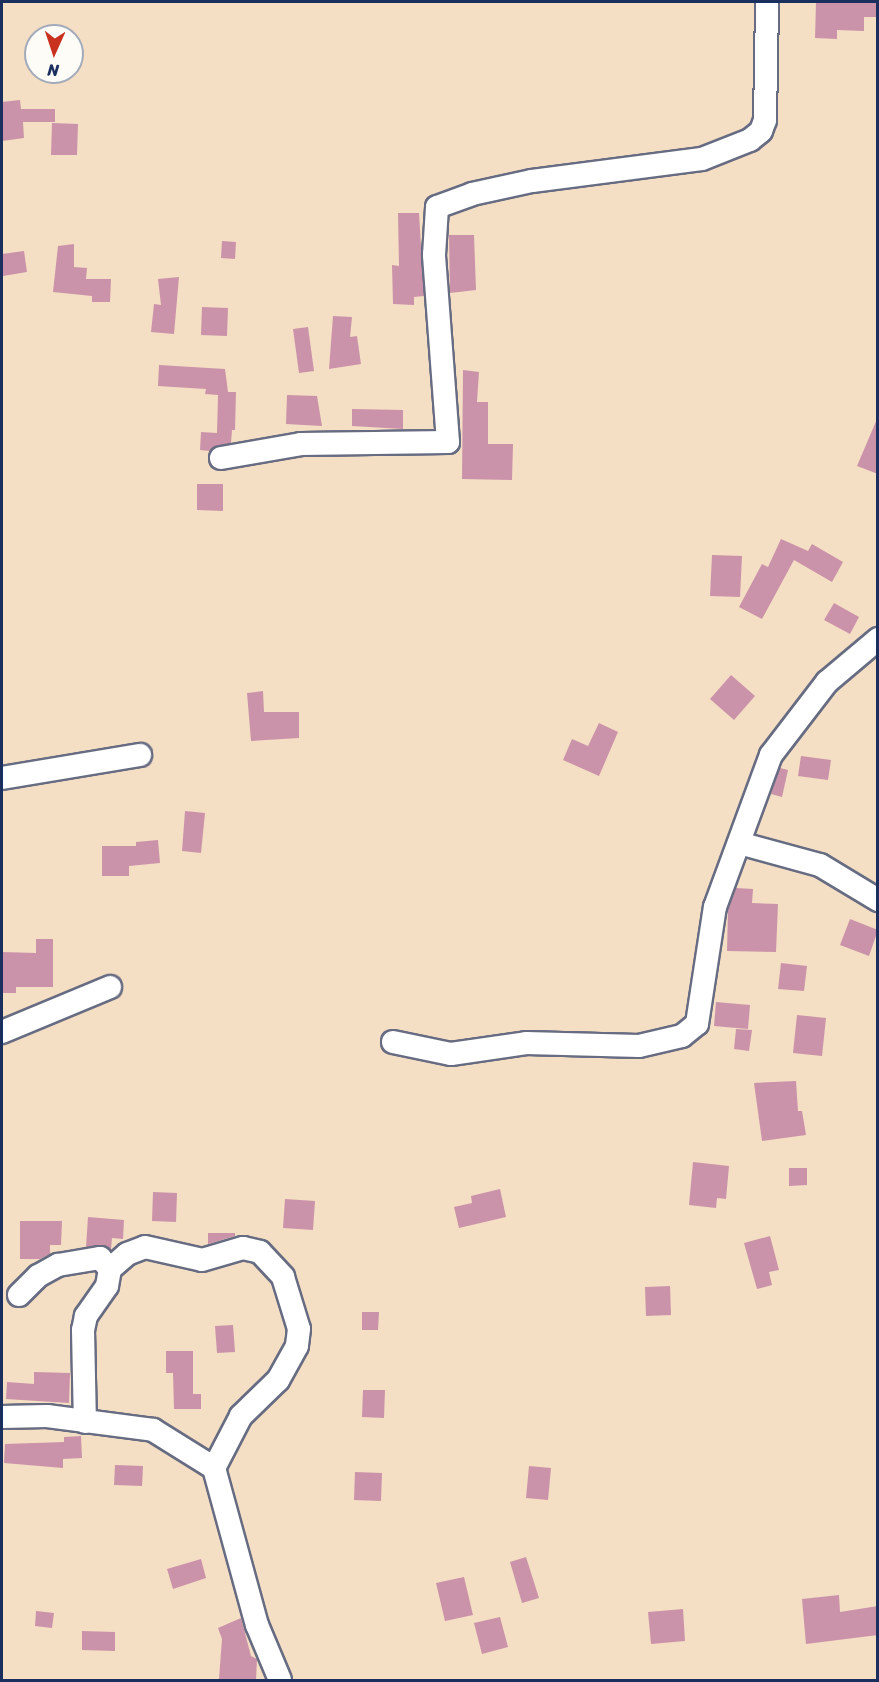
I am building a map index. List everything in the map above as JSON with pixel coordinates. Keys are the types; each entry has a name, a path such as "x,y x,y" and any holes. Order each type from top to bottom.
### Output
{"street":[{"path":"221,458 301,444 448,442 434,255 437,207 472,194 532,181 702,159 750,140 761,131 765,120 767,2"},
{"path":"393,1042 451,1054 526,1043 639,1046 682,1036 697,1024 715,907 771,755 827,682 878,639"},
{"path":"2,778 140,755"},
{"path":"739,843 820,865 878,900"},
{"path":"2,1032 110,987"},
{"path":"85,1422 83,1330 86,1316 107,1286 110,1269 127,1254 145,1246 202,1260 243,1248 260,1252 283,1277 299,1329 297,1346 278,1380 241,1416 214,1468 256,1625 280,1680"},
{"path":"19,1295 38,1276 58,1265 100,1258 110,1269"},
{"path":"2,1417 46,1416 153,1430 214,1468"}],"building":[{"path":"816,2 878,2 878,17 864,17 864,31 837,30 837,39 815,38"},
{"path":"20,100 21,109 55,109 55,122 23,122 24,138 2,141 2,102"},
{"path":"52,123 78,124 77,155 51,155"},
{"path":"398,213 419,213 424,296 414,297 414,305 393,304 392,265 399,266"},
{"path":"449,235 474,235 476,290 450,293"},
{"path":"222,241 236,242 235,259 221,258"},
{"path":"74,244 74,267 87,268 86,279 111,279 110,302 92,302 92,296 53,292 58,246"},
{"path":"24,251 27,272 3,276 2,254"},
{"path":"179,277 174,334 151,332 154,304 161,305 158,279"},
{"path":"202,307 228,308 227,336 201,335"},
{"path":"333,316 352,317 350,337 357,336 361,364 329,369"},
{"path":"308,327 314,371 299,373 293,329"},
{"path":"159,365 225,369 228,392 236,392 235,430 232,430 231,443 210,451 200,450 201,432 217,433 218,395 205,394 206,389 158,386"},
{"path":"463,370 479,372 477,402 488,402 488,444 513,444 512,480 462,479"},
{"path":"287,395 317,396 322,426 286,424"},
{"path":"352,409 403,410 403,429 352,426"},
{"path":"878,419 878,474 857,466"},
{"path":"197,484 223,484 223,511 197,510"},
{"path":"781,539 808,551 812,544 843,562 832,582 794,560 762,619 739,607 762,564 768,567"},
{"path":"712,555 742,556 740,597 710,596"},
{"path":"834,603 859,617 850,634 824,620"},
{"path":"731,675 755,696 734,720 710,699"},
{"path":"263,691 264,712 299,712 299,738 251,741 247,693"},
{"path":"599,723 618,732 599,776 563,760 572,739 588,746"},
{"path":"801,756 831,760 828,780 798,776"},
{"path":"780,768 788,770 782,797 771,794"},
{"path":"185,811 205,813 201,853 182,851"},
{"path":"158,840 160,863 129,866 129,876 102,876 102,846 136,846 136,842"},
{"path":"736,888 753,889 752,903 778,904 776,952 727,951 728,910"},
{"path":"850,919 878,930 869,956 840,945"},
{"path":"36,939 53,939 53,987 16,987 16,993 2,993 2,952 36,953"},
{"path":"781,963 807,966 804,991 778,989"},
{"path":"716,1002 750,1005 748,1029 714,1026"},
{"path":"797,1015 826,1018 822,1056 793,1053"},
{"path":"736,1029 752,1030 749,1051 734,1049"},
{"path":"796,1081 798,1111 802,1111 806,1135 762,1141 754,1083"},
{"path":"693,1162 729,1166 726,1199 717,1198 716,1208 689,1205"},
{"path":"789,1168 807,1168 807,1185 789,1186"},
{"path":"500,1189 506,1217 459,1228 454,1207 472,1203 471,1196"},
{"path":"153,1192 177,1193 176,1222 152,1221"},
{"path":"285,1199 315,1201 313,1230 283,1228"},
{"path":"88,1217 124,1220 123,1239 112,1238 111,1249 104,1245 86,1247"},
{"path":"20,1221 62,1221 61,1245 50,1245 50,1254 40,1259 20,1259"},
{"path":"208,1233 235,1233 235,1236 208,1244"},
{"path":"770,1236 779,1270 769,1272 772,1285 757,1289 744,1243"},
{"path":"670,1286 671,1315 646,1316 645,1287"},
{"path":"362,1312 379,1312 378,1330 362,1330"},
{"path":"233,1325 235,1352 217,1353 215,1326"},
{"path":"166,1351 193,1351 193,1394 201,1394 201,1409 174,1409 173,1373 166,1373"},
{"path":"34,1372 70,1373 69,1403 6,1399 7,1382 34,1384"},
{"path":"363,1390 385,1390 384,1418 362,1417"},
{"path":"81,1436 82,1458 63,1459 63,1468 4,1463 5,1444 64,1442 64,1437"},
{"path":"115,1465 143,1466 142,1486 114,1485"},
{"path":"529,1466 551,1468 548,1500 526,1498"},
{"path":"355,1472 382,1473 381,1501 354,1500"},
{"path":"526,1557 539,1598 522,1603 510,1562"},
{"path":"201,1559 206,1578 173,1589 167,1569"},
{"path":"464,1577 473,1615 445,1621 436,1583"},
{"path":"839,1595 840,1612 878,1606 878,1635 806,1644 802,1599"},
{"path":"683,1609 685,1641 651,1644 648,1612"},
{"path":"36,1611 54,1613 52,1628 35,1626"},
{"path":"500,1617 508,1647 482,1654 474,1623"},
{"path":"241,1618 251,1656 257,1659 256,1680 219,1679 222,1639 218,1628"},
{"path":"82,1631 115,1632 115,1651 82,1650"}]}
